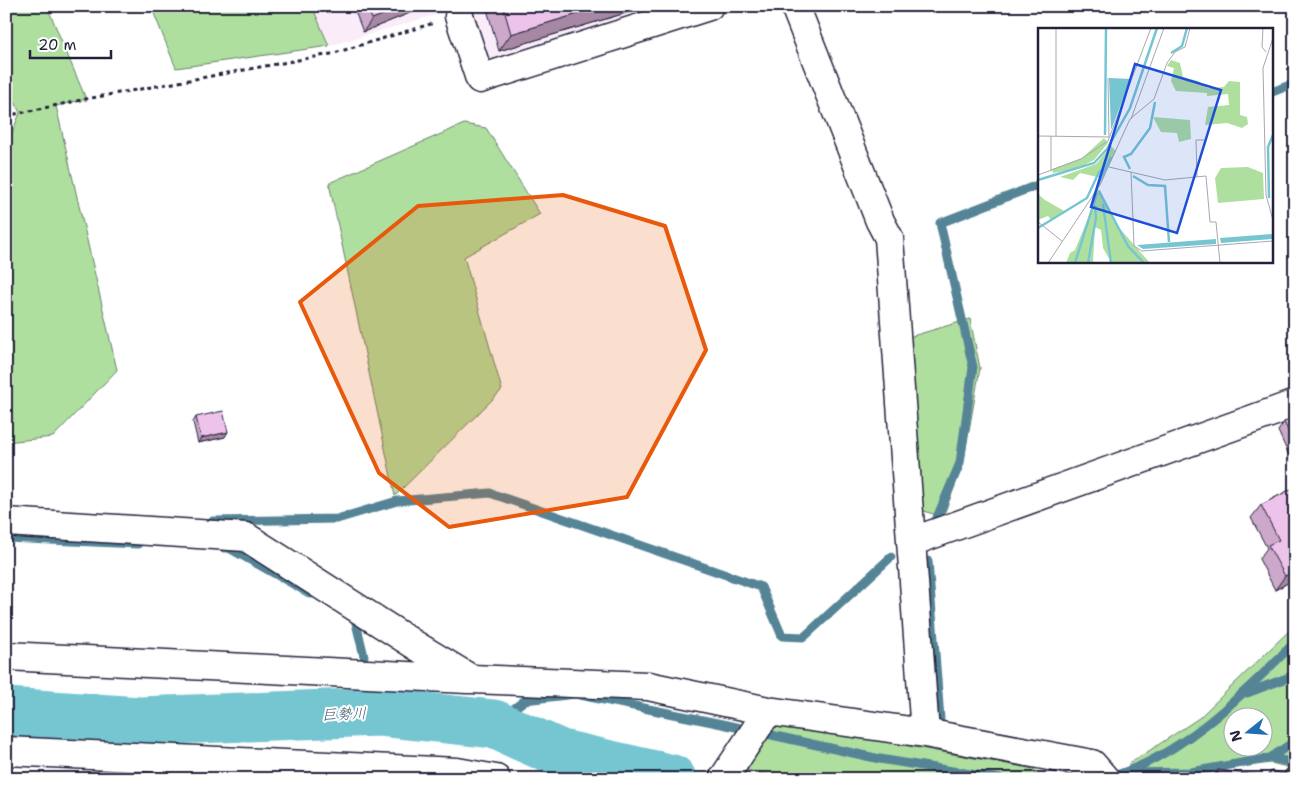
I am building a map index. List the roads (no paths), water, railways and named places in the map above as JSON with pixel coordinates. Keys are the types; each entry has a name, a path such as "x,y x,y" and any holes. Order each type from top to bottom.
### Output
{"street":[{"path":"458,16 480,79 709,6"},
{"path":"795,6 880,222 889,238 924,733"},
{"path":"910,542 1295,404"},
{"path":"6,522 246,537 471,679"},
{"path":"6,656 648,686 768,711 924,733 1099,771"},
{"path":"724,779 768,711"},
{"path":"6,751 457,772 496,779"}],"water":[{"path":"138,773 251,779 139,779"}],"waterway":[{"path":"1274,91 1295,83"},
{"path":"936,520 960,463 973,367 940,223 1038,185"},
{"path":"213,521 337,519 397,501 490,493 761,587 782,636 804,637 891,557"},
{"path":"6,538 138,544"},
{"path":"224,548 229,548 311,594"},
{"path":"928,561 940,719"},
{"path":"351,617 355,619 364,656"},
{"path":"1106,778 1133,769 1184,741 1254,683 1295,642"},
{"path":"1247,693 1295,675"},
{"path":"494,724 525,700 575,694 880,759 1001,779"},
{"name":"巨勢川","path":"6,712 140,721 378,712 494,724 561,754 672,779"},
{"path":"1274,755 1295,741"},
{"path":"1128,773 1191,772 1270,758 1295,763"}]}
